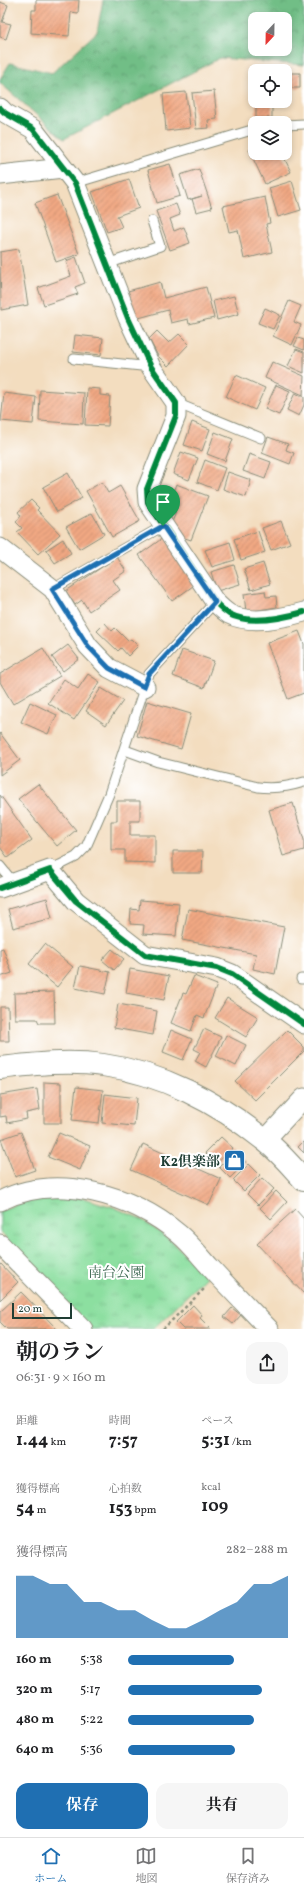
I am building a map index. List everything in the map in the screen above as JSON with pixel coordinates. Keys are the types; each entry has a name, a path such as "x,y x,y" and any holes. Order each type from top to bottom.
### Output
{"street":[{"path":"0,108 5,113 33,129 75,183 128,318 151,367 176,403 176,416 147,489 148,502 215,602 230,614 244,618 288,616 304,612"},
{"path":"0,175 63,168"},
{"path":"0,548 52,589 88,646 109,668 144,687"},
{"path":"7,886 50,870 76,901 144,955 217,968 232,974 304,1024"},
{"path":"0,1068 36,1063 71,1062 102,1065 136,1072 175,1085 214,1105 264,1140 304,1180"},
{"path":"264,1140 304,1098"},
{"path":"0,1201 11,1195 39,1189 58,1189 85,1191 114,1198 144,1210 179,1234 269,1329"},
{"path":"0,1244 83,1329"}],"lane":[{"path":"292,125 304,124"},
{"path":"75,183 248,131"},
{"path":"107,264 160,246 152,221"},
{"path":"74,359 151,367"},
{"path":"176,403 261,438"},
{"path":"52,589 163,526"},
{"path":"50,870 76,857 86,847 109,794 125,750 149,674 215,602"},
{"path":"125,750 158,762 258,787 273,788 292,786 304,782"},
{"path":"0,866 7,886"}],"path":[{"path":"163,1329 217,1275"}],"green space":[{"path":"103,0 304,0 304,65 220,58 64,139 0,83 0,79 10,63 52,73 97,32"},
{"name":"南台公園","path":"40,1198 83,1198 113,1207 141,1219 173,1242 206,1277 153,1329 91,1329 0,1232 0,1211 14,1205"}],"building":[{"path":"36,0 79,0 78,13 71,12 69,36 31,33 32,10 36,10"},
{"path":"0,2 8,5 2,22 11,24 6,39 0,37"},
{"path":"292,73 300,73 300,88 292,88"},
{"path":"214,91 217,119 208,120 209,128 196,129 192,93"},
{"path":"186,92 190,128 166,131 163,94"},
{"path":"256,108 272,108 272,116 256,116"},
{"path":"254,160 285,160 291,172 265,184"},
{"path":"170,164 180,196 157,203 148,170"},
{"path":"199,169 212,208 196,212 192,199 202,196 188,200 180,175"},
{"path":"129,179 139,208 117,216 122,227 107,232 92,192"},
{"path":"292,181 301,210 278,217 269,188"},
{"path":"57,195 79,254 56,262 35,203"},
{"path":"265,197 270,223 266,224 272,252 244,259 238,230 229,232 223,206"},
{"path":"176,204 180,215 170,219 174,231 184,227 190,243 170,250 156,211"},
{"path":"19,249 28,305 1,310 0,252"},
{"path":"76,257 85,283 75,287 78,294 44,305 38,288 71,276 66,261"},
{"path":"160,282 164,298 206,287 214,318 189,324 188,319 171,323 168,310 135,319 128,291"},
{"path":"234,296 239,314 217,320 213,301"},
{"path":"289,301 301,306 294,322 301,325 292,345 273,336"},
{"path":"265,308 280,315 273,329 258,323"},
{"path":"157,331 169,343 179,334 189,344 168,366 158,356 149,339"},
{"path":"75,335 103,338 101,355 73,352"},
{"path":"298,338 304,340 304,350 294,346"},
{"path":"296,349 304,352 304,373 288,366"},
{"path":"272,362 304,376 303,395 265,378"},
{"path":"236,375 265,388 255,410 226,397"},
{"path":"276,385 290,391 279,415 265,409"},
{"path":"87,388 100,389 100,395 110,396 108,426 85,425"},
{"path":"40,390 84,393 83,424 39,421"},
{"path":"4,393 36,397 33,424 1,421"},
{"path":"295,393 304,397 304,405 299,416 287,410"},
{"path":"192,422 210,429 202,451 184,445"},
{"path":"215,432 233,439 225,461 207,454"},
{"path":"268,437 288,444 286,450 294,453 290,464 262,453"},
{"path":"181,452 198,458 189,480 173,474"},
{"path":"249,454 271,462 265,479 243,471"},
{"path":"205,460 225,468 217,490 197,482"},
{"path":"228,472 251,480 246,497 223,489"},
{"path":"68,473 82,498 57,512 43,487"},
{"path":"102,482 108,493 120,486 140,521 112,537 86,491"},
{"path":"176,484 208,496 191,540 176,535 171,525 176,512 167,508"},
{"path":"31,500 39,508 37,510 60,534 38,554 17,532 22,528 16,522 21,516 18,512"},
{"path":"92,513 104,534 79,549 66,527"},
{"path":"281,521 290,543 271,550 262,528"},
{"path":"258,531 265,552 241,560 234,539"},
{"path":"167,535 200,581 172,601 139,555"},
{"path":"63,539 71,553 55,563 46,550"},
{"path":"230,542 235,560 212,567 205,550"},
{"path":"117,557 126,571 113,580 120,590 89,611 82,600 75,605 66,591"},
{"path":"263,563 270,584 251,590 244,569"},
{"path":"234,565 240,584 217,591 211,572"},
{"path":"265,591 266,597 276,596 277,607 246,612 244,594"},
{"path":"105,623 112,631 115,628 128,641 131,639 138,646 128,656 121,648 118,651 97,631"},
{"path":"299,631 304,644 304,693 288,699 267,643"},
{"path":"68,645 79,659 63,671 52,657"},
{"path":"43,648 60,676 13,704 0,682 0,674"},
{"path":"182,650 214,661 204,688 173,676"},
{"path":"88,674 100,682 74,720 48,703 64,679 78,689"},
{"path":"101,688 123,701 106,725 86,711"},
{"path":"147,701 191,714 181,749 137,736"},
{"path":"30,702 57,715 48,734 21,722"},
{"path":"0,733 20,760 0,775"},
{"path":"38,784 76,830 57,846 18,799"},
{"path":"0,795 32,840 8,858 0,847"},
{"path":"117,801 140,801 140,821 130,821 130,835 155,835 155,863 125,862 125,850 111,850 111,821 117,821"},
{"path":"293,803 304,840 304,850 283,856 269,810"},
{"path":"173,851 203,851 202,873 173,873"},
{"path":"47,898 52,918 13,928 8,909"},
{"path":"140,900 179,903 176,936 143,934 144,925 130,924 131,909 139,910"},
{"path":"188,909 284,927 275,974 253,969 256,954 182,940"},
{"path":"45,944 73,967 57,987 29,964"},
{"path":"3,948 12,973 0,977 0,949"},
{"path":"112,949 124,959 114,970 102,960"},
{"path":"80,966 110,972 105,994 75,988"},
{"path":"130,969 169,976 164,1000 126,993"},
{"path":"194,976 217,985 204,1018 197,1015 191,1031 171,1023 183,993 186,994"},
{"path":"54,992 55,1023 39,1023 37,1019 15,1019 14,993"},
{"path":"227,998 258,1017 246,1037 215,1018"},
{"path":"118,1004 157,1011 153,1035 114,1028"},
{"path":"0,1007 8,1007 9,1041 0,1041"},
{"path":"204,1029 221,1037 206,1067 195,1061 200,1052 194,1049"},
{"path":"171,1030 192,1039 183,1060 163,1052"},
{"path":"287,1030 304,1047 304,1051 255,1100 235,1081"},
{"path":"226,1035 246,1045 236,1066 216,1056"},
{"path":"44,1082 61,1083 61,1123 44,1123"},
{"path":"76,1087 103,1090 99,1123 72,1120"},
{"path":"37,1089 40,1110 26,1113 27,1119 7,1123 6,1116 0,1117 0,1095"},
{"path":"105,1094 137,1098 134,1126 102,1123"},
{"path":"21,1132 35,1170 15,1177 1,1139"},
{"path":"59,1133 90,1146 80,1170 48,1157"},
{"path":"221,1137 233,1148 216,1164 205,1153"},
{"path":"304,1141 304,1153 298,1147"},
{"path":"143,1144 221,1179 209,1205 131,1170"},
{"path":"235,1151 246,1162 230,1178 219,1167"},
{"path":"249,1164 260,1175 244,1191 233,1180"},
{"path":"262,1178 274,1189 258,1205 247,1194"},
{"path":"276,1191 287,1202 271,1219 260,1208"},
{"path":"295,1209 304,1219 304,1294 257,1244"},
{"path":"0,1263 18,1282 0,1300"},
{"path":"21,1292 57,1329 7,1329 0,1322 0,1312"},
{"path":"193,1305 202,1315 200,1318 211,1329 183,1329 176,1322"},
{"path":"232,1308 241,1315 233,1324 224,1317"}],"cycle path":[{"path":"0,108 5,113 33,129 75,183 128,318 151,367 176,403 176,416 147,489 148,502 215,602 227,613 237,617 256,620 277,618 304,612"},
{"path":"0,888 50,870 76,901 145,955 217,968 232,974 304,1024"}],"place":[{"name":"K2倶楽部","path":"235,1161"}],"route":[{"path":"163,526 215,602 149,674 144,687 109,668 88,646 52,589 163,526"}]}
